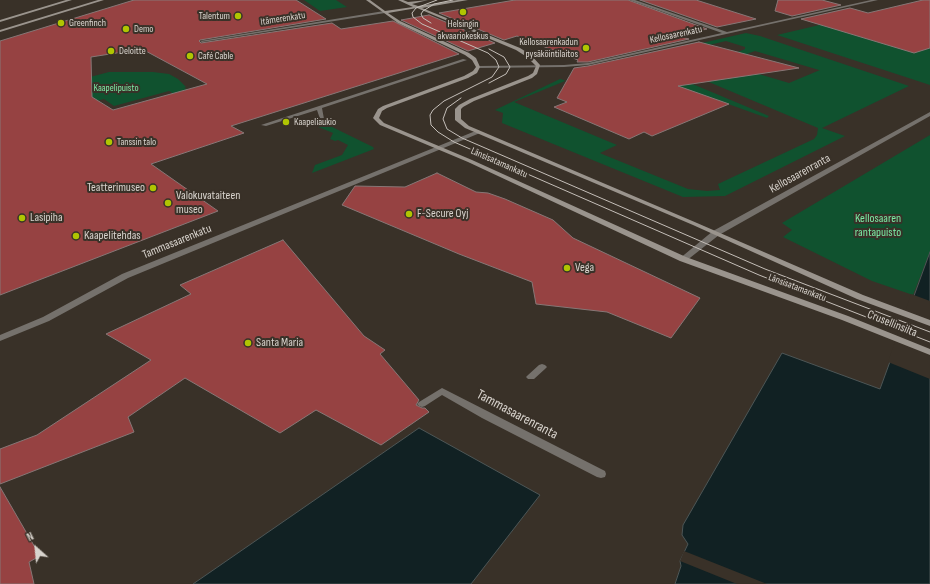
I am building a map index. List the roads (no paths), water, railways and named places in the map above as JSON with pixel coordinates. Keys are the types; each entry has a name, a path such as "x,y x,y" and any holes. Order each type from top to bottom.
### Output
{"main road":[{"path":"0,21 70,0"},
{"path":"0,31 102,0"},
{"path":"368,0 400,22 467,54 474,59 478,67"},
{"path":"400,0 420,7 518,49 529,56 538,66"},
{"name":"Itämerenkatu","path":"383,11 409,3 426,0"},
{"name":"Itämerenkatu","path":"383,11 466,0"},
{"name":"Länsisatamankatu","path":"538,66 538,70 530,77 472,100 458,110 458,120 467,127 478,132 716,233 860,297"},
{"name":"Länsisatamankatu","path":"478,67 475,72 466,77 392,103 380,110 376,118 382,124 470,161 684,259 845,318"},
{"name":"Crusellinsilta","path":"860,297 930,323"},
{"name":"Crusellinsilta","path":"845,318 930,352"}],"street":[{"path":"631,0 727,33"},
{"path":"848,0 861,3"},
{"name":"Kellosaarenkatu","path":"478,67 588,64 876,0"},
{"name":"Itämerenkatu","path":"202,41 383,11"},
{"path":"264,125 465,60"},
{"path":"318,107 322,118"},
{"name":"Kellosaarenranta","path":"684,259 716,233 930,114"},
{"name":"Tammasaarenkatu","path":"0,338 46,319 125,276 478,132"},
{"path":"530,376 542,367"},
{"name":"Tammasaarenranta","path":"422,404 442,391 601,474"}],"tram line":[{"path":"437,0 416,8 412,13 413,17 422,24 488,53 496,60 499,67 492,77 444,101 433,110 430,115 431,125 438,132 454,142 759,275 930,342"},
{"path":"431,23 423,18 421,14 423,11 434,4 453,0"},
{"path":"489,49 504,57 510,67 506,74 489,83"},
{"path":"461,98 447,108 443,119 447,129 462,138 765,269 930,332"}],"place":[{"name":"Helsingin akvaariokeskus","path":"463,12"},
{"name":"Talentum","path":"238,16"},
{"name":"Greenfinch","path":"61,23"},
{"name":"Demo","path":"126,29"},
{"name":"Kellosaarenkadun pysäköintilaitos","path":"586,48"},
{"name":"Deloitte","path":"111,51"},
{"name":"Café Cable","path":"190,56"},
{"name":"Kaapeliaukio","path":"286,122"},
{"name":"Tanssin talo","path":"109,142"},
{"name":"Teatterimuseo","path":"153,188"},
{"name":"Valokuvataiteen museo","path":"168,203"},
{"name":"F-Secure Oyj","path":"409,214"},
{"name":"Lasipiha","path":"22,218"},
{"name":"Kaapelitehdas","path":"76,236"},
{"name":"Vega","path":"567,268"},
{"name":"Santa Maria","path":"248,343"}],"park label":[{"name":"Kaapelipuisto","path":"116,88"},
{"name":"Kellosaaren rantapuisto","path":"878,226"}]}
